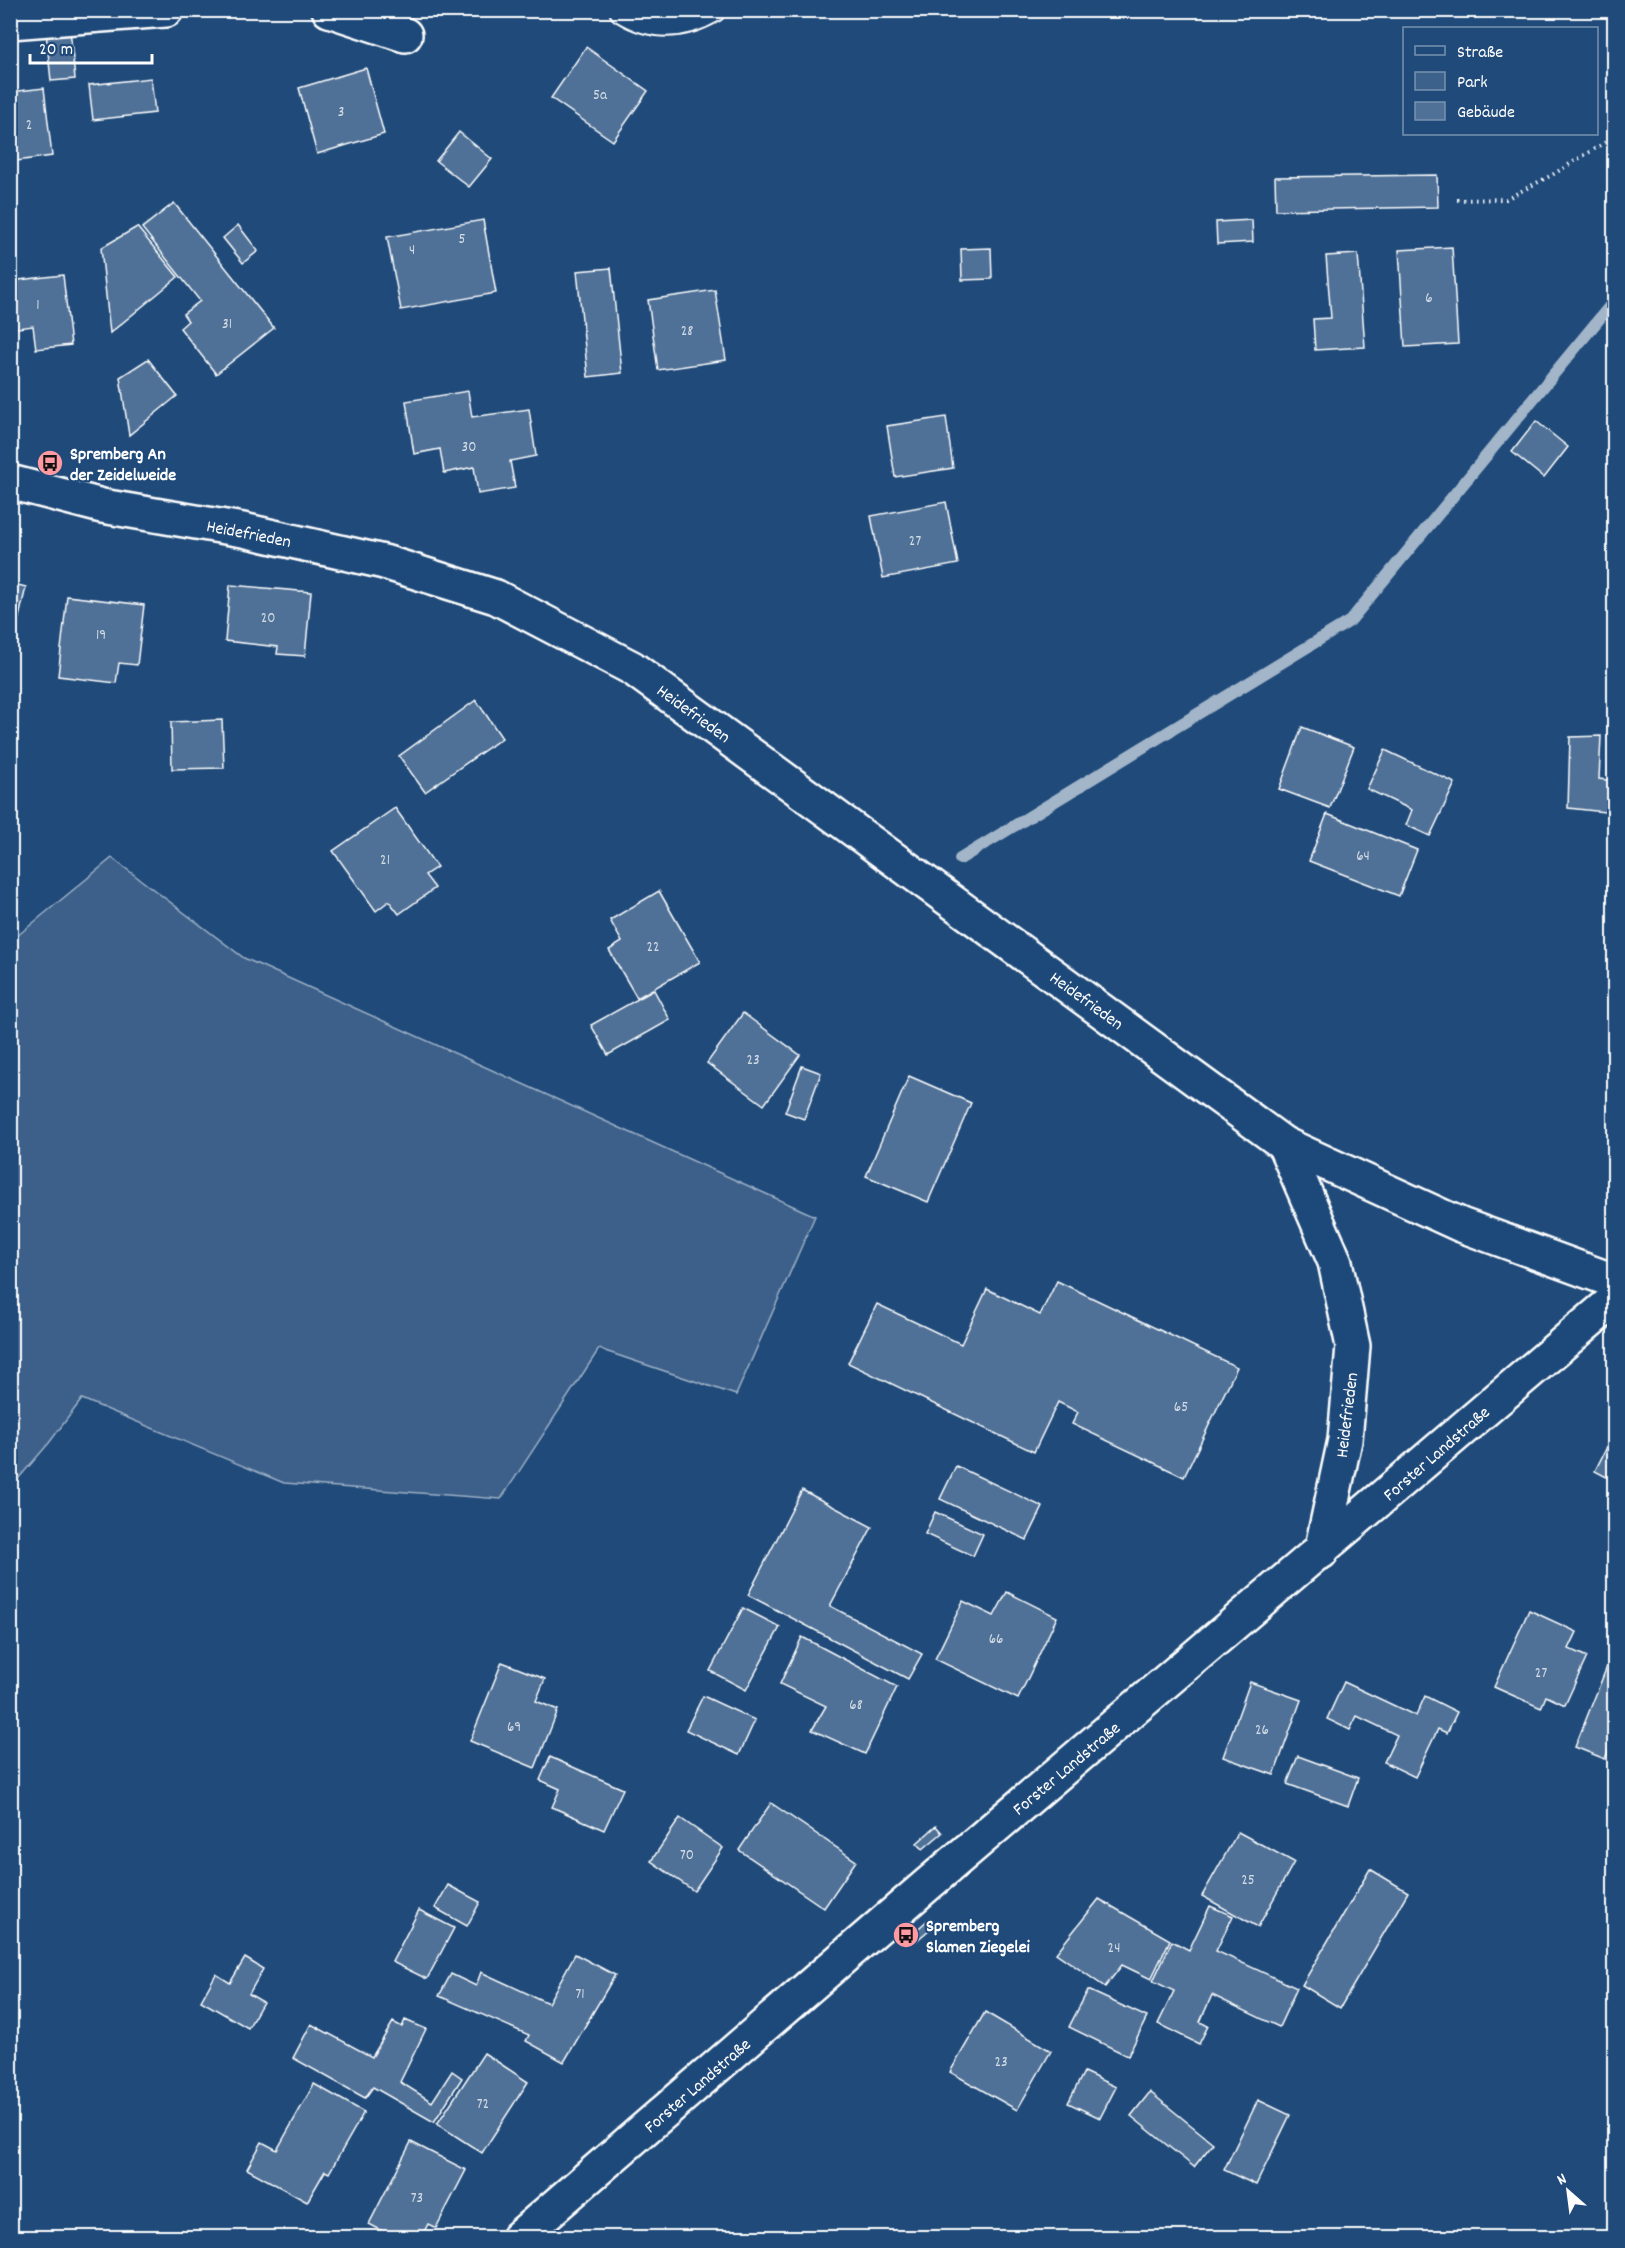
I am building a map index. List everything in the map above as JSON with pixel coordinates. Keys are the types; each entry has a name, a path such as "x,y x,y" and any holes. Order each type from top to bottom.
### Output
{"street":[{"path":"10,22 166,10"},
{"path":"329,10 405,35"},
{"name":"Heidefrieden","path":"10,482 102,506 243,530 384,562 496,597 632,668 1284,1144 1461,1225 1614,1281"},
{"name":"Heidefrieden","path":"1284,1144 1335,1262 1353,1346 1345,1440 1321,1552"},
{"name":"Forster Landstraße","path":"518,2238 927,1885 1321,1552 1614,1300"}],"lane":[{"path":"622,10 636,19 663,24 695,21 713,10"}],"path":[{"path":"1457,200 1506,199 1552,175 1614,136"}],"green space":[{"path":"112,858 244,958 815,1216 736,1395 599,1349 501,1499 284,1483 82,1399 49,1443 11,1487 11,941"}],"building":[{"path":"70,29 75,79 51,81 46,32"},
{"path":"586,47 648,91 613,141 551,98"},
{"path":"366,68 384,134 317,154 299,88"},
{"path":"151,78 155,113 93,120 89,85"},
{"path":"44,88 52,156 10,162 10,92"},
{"path":"459,132 492,159 469,187 436,161"},
{"path":"1437,175 1438,207 1276,210 1275,177"},
{"path":"174,203 274,328 216,374 180,328 188,321 183,314 200,301 142,228"},
{"path":"483,220 496,293 401,310 387,237"},
{"path":"1252,220 1253,242 1217,244 1216,222"},
{"path":"238,225 258,251 243,263 223,238"},
{"path":"137,227 178,277 110,333 101,248"},
{"path":"1452,247 1458,344 1405,347 1399,250"},
{"path":"991,248 992,279 962,280 961,249"},
{"path":"1358,254 1365,347 1315,350 1313,319 1331,318 1326,256"},
{"path":"611,268 622,373 588,377 577,271"},
{"path":"63,275 71,345 36,349 33,326 10,329 10,281"},
{"path":"715,290 726,360 658,370 648,300"},
{"path":"148,359 177,396 129,435 120,377"},
{"path":"468,391 472,417 529,409 536,456 510,461 515,488 478,494 474,467 444,473 440,449 414,454 406,401"},
{"path":"946,417 953,468 895,477 887,426"},
{"path":"1536,421 1568,447 1544,478 1512,452"},
{"path":"946,502 958,564 883,578 871,516"},
{"path":"10,583 26,587 11,652 10,652"},
{"path":"230,585 311,592 305,656 277,654 278,647 225,641"},
{"path":"67,596 144,605 137,665 119,663 116,683 58,676"},
{"path":"476,700 502,738 425,792 399,756"},
{"path":"222,720 224,768 172,769 171,722"},
{"path":"1302,727 1354,747 1330,808 1279,789"},
{"path":"1601,736 1599,779 1614,781 1614,813 1568,808 1570,737"},
{"path":"1385,750 1455,783 1430,836 1406,825 1412,810 1367,789"},
{"path":"395,808 437,867 425,875 435,888 399,914 389,901 376,911 333,851"},
{"path":"1327,814 1417,850 1399,896 1309,861"},
{"path":"659,891 700,962 637,998 609,950 622,942 610,920"},
{"path":"654,990 670,1020 608,1055 591,1025"},
{"path":"743,1013 800,1055 764,1105 707,1063"},
{"path":"802,1066 821,1073 804,1119 785,1112"},
{"path":"909,1076 971,1103 928,1202 866,1176"},
{"path":"1057,1281 1237,1367 1184,1477 1072,1424 1078,1412 1058,1402 1034,1452 848,1363 877,1304 961,1344 987,1289 1040,1315"},
{"path":"1614,1436 1614,1481 1595,1471"},
{"path":"956,1466 1043,1507 1027,1540 940,1499"},
{"path":"802,1490 872,1527 830,1606 922,1654 908,1679 748,1595"},
{"path":"935,1512 983,1534 973,1556 925,1534"},
{"path":"1007,1592 1057,1617 1018,1699 935,1659 963,1601 994,1616"},
{"path":"743,1608 780,1627 746,1690 710,1671"},
{"path":"1529,1610 1577,1632 1569,1649 1587,1657 1565,1705 1546,1696 1541,1708 1494,1687"},
{"path":"802,1637 897,1687 865,1754 812,1730 826,1706 780,1684"},
{"path":"502,1662 545,1679 536,1701 558,1710 535,1768 470,1741"},
{"path":"1608,1664 1614,1667 1614,1736 1605,1759 1575,1747"},
{"path":"1250,1682 1301,1700 1274,1775 1223,1757"},
{"path":"1344,1682 1416,1716 1425,1696 1457,1712 1447,1733 1438,1729 1415,1777 1384,1762 1397,1735 1357,1716 1350,1730 1327,1719"},
{"path":"703,1696 755,1720 739,1755 686,1730"},
{"path":"1298,1756 1358,1778 1348,1806 1287,1784"},
{"path":"550,1757 623,1789 604,1830 552,1807 560,1789 540,1780"},
{"path":"771,1803 856,1861 824,1908 739,1850"},
{"path":"680,1818 723,1848 694,1891 651,1861"},
{"path":"936,1826 942,1833 923,1849 917,1843"},
{"path":"1238,1832 1294,1862 1258,1927 1202,1896"},
{"path":"1370,1869 1408,1892 1340,2008 1302,1985"},
{"path":"448,1885 480,1902 467,1926 435,1908"},
{"path":"1099,1899 1170,1940 1151,1979 1122,1965 1105,1987 1056,1953"},
{"path":"1210,1906 1233,1916 1216,1951 1297,1988 1279,2027 1212,1995 1200,2022 1208,2026 1199,2044 1158,2024 1174,1991 1153,1981 1172,1941 1189,1950"},
{"path":"419,1910 454,1928 427,1979 392,1962"},
{"path":"930,1918 936,1924 916,1941 911,1935"},
{"path":"575,1954 615,1975 564,2062 526,2041 529,2035 439,1996 451,1974 476,1986 481,1972 548,2003"},
{"path":"245,1958 263,1969 249,1994 263,2002 248,2028 201,2001 216,1974 230,1983"},
{"path":"1088,1990 1147,2017 1128,2056 1069,2027"},
{"path":"985,2012 1051,2051 1017,2110 950,2072"},
{"path":"405,2020 426,2029 400,2082 432,2102 452,2071 462,2078 434,2122 373,2087 365,2098 293,2058 311,2024 372,2057 393,2022 402,2027"},
{"path":"484,2053 528,2082 482,2153 437,2124"},
{"path":"1084,2072 1116,2087 1100,2118 1068,2103"},
{"path":"314,2084 364,2112 329,2173 325,2171 307,2202 247,2169 262,2142 277,2150"},
{"path":"1150,2092 1213,2143 1194,2167 1131,2116"},
{"path":"1258,2100 1290,2115 1256,2185 1224,2170"},
{"path":"411,2142 466,2170 436,2228 428,2224 421,2238 396,2238 369,2224"}],"waterway":[{"path":"960,859 1350,621 1614,301"}],"place":[{"name":"Spremberg An der Zeidelweide","path":"50,463"},
{"name":"Spremberg Slamen Ziegelei","path":"906,1935"}]}
